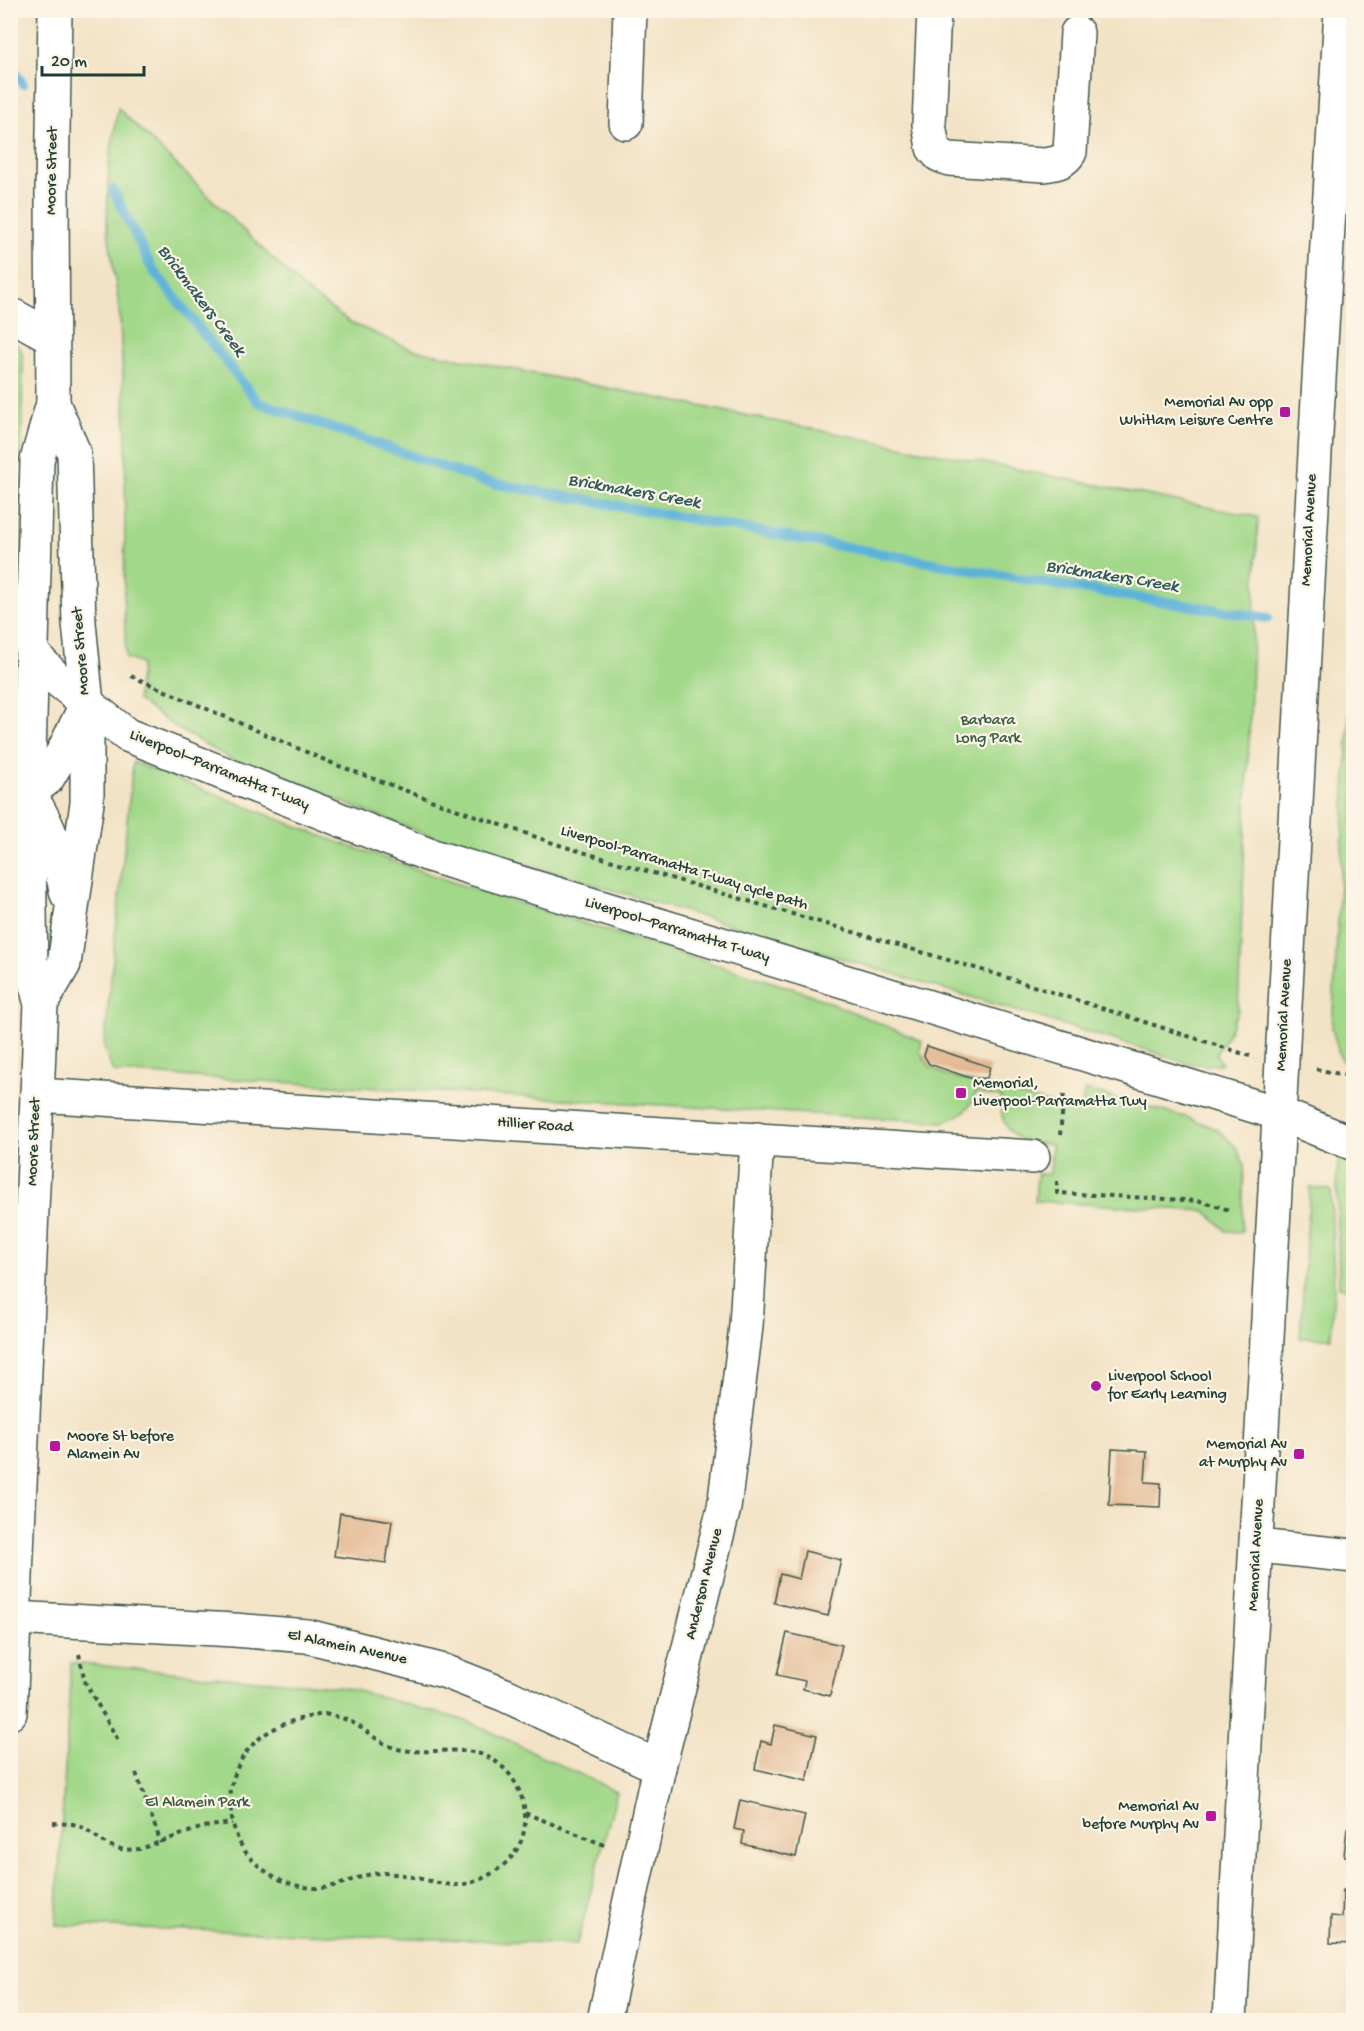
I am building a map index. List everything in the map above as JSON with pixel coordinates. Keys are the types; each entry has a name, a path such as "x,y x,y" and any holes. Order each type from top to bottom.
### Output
{"street":[{"name":"Moore Street","path":"10,1713 41,1004 31,968 19,790 33,654 37,460 53,403 55,10"},
{"path":"626,123 630,10"},
{"path":"934,10 929,124 933,148 939,155 949,159 1044,165 1065,159 1070,152 1077,33"},
{"name":"Memorial Avenue","path":"1230,2020 1258,1546 1306,584 1341,10"},
{"path":"10,314 52,337"},
{"name":"Moore Street","path":"41,1004 64,964 87,803 87,704 79,623 74,453 53,403"},
{"name":"Liverpool–Parramatta T-way","path":"33,654 60,682 127,735 429,855 1280,1114 1353,1144"},
{"path":"71,911 57,848 45,820 19,790 47,779 87,704"},
{"name":"Hillier Road","path":"37,1095 1050,1157"},
{"name":"Anderson Avenue","path":"604,2020 659,1767 724,1508 746,1326 757,1139"},
{"path":"1258,1546 1353,1556"},
{"name":"El Alamein Avenue","path":"15,1618 307,1636 444,1671 505,1695 659,1767"}],"path":[{"name":"Liverpool-Parramatta T-way cycle path","path":"131,676 334,764 562,846 999,975 1242,1055"},
{"path":"1325,1071 1353,1077"},
{"path":"1064,1095 1050,1157 1057,1193 1200,1201 1229,1210"},
{"path":"78,1651 85,1682 119,1742"},
{"path":"325,1714 348,1720 379,1742 397,1749 422,1752 457,1749 481,1753 499,1764 511,1777 520,1792 525,1813 523,1834 514,1857 498,1870 479,1880 458,1886 406,1875 379,1873 318,1888 292,1884 270,1874 253,1861 239,1843 232,1823 229,1791 239,1764 252,1744 274,1728 299,1718 325,1714"},
{"path":"136,1773 161,1843"},
{"path":"525,1813 639,1858"},
{"path":"52,1822 73,1824 84,1828 108,1845 124,1850 140,1850 203,1827 232,1823"}],"green space":[{"name":"Barbara Long Park","path":"118,108 304,289 351,323 411,349 1258,517 1238,1011 1216,1054 1222,1064 1204,1065 1179,1061 426,834 236,762 180,730 137,700 141,664 126,658 124,600 126,431 119,307 107,224 109,162"},
{"path":"10,338 21,349 23,359 21,466 11,466"},
{"path":"11,483 21,483 20,616 11,685"},
{"path":"1353,648 1354,1069 1341,1060 1332,1029"},
{"path":"133,762 324,837 461,885 804,992 922,1041 920,1051 928,1065 945,1075 1080,1112 1085,1090 1189,1118 1217,1129 1236,1147 1244,1164 1242,1232 1226,1231 1206,1211 1035,1201 1037,1174 1050,1174 1052,1145 1028,1142 1015,1136 1005,1125 1001,1112 1001,1097 976,1093 964,1112 943,1122 113,1072 104,1047"},
{"path":"1339,1157 1353,1162 1353,1289 1339,1287 1337,1174"},
{"path":"1310,1187 1331,1190 1334,1287 1331,1338 1300,1338"},
{"name":"El Alamein Park","path":"71,1663 347,1688 470,1722 617,1792 577,1944 56,1925"}],"building":[{"path":"927,1046 990,1067 987,1078 973,1079 929,1064 924,1056"},
{"path":"1112,1449 1147,1451 1145,1482 1161,1483 1160,1507 1109,1505"},
{"path":"340,1513 392,1521 386,1563 334,1556"},
{"path":"805,1551 841,1560 828,1616 774,1603 780,1574 799,1579"},
{"path":"787,1633 842,1645 830,1696 803,1689 805,1681 777,1675"},
{"path":"775,1725 817,1735 807,1781 755,1769 761,1741 771,1744"},
{"path":"740,1800 805,1815 796,1857 742,1844 744,1831 734,1829"},
{"path":"1347,1828 1354,1828 1354,1857 1344,1856"},
{"path":"1343,1890 1354,1890 1354,1944 1330,1943 1331,1916 1342,1917"}],"waterway":[{"name":"Brickmakers Creek","path":"10,66 23,84"},
{"name":"Brickmakers Creek","path":"113,190 153,270 258,402 486,482 1039,582 1268,618"}],"place":[{"name":"Memorial Av opp Whitlam Leisure Centre","path":"1285,412"},
{"name":"Memorial, Liverpool-Parramatta Twy","path":"961,1093"},
{"name":"Liverpool School for Early Learning","path":"1096,1386"},
{"name":"Moore St before Alamein Av","path":"55,1446"},
{"name":"Memorial Av at Murphy Av","path":"1299,1454"},
{"name":"Memorial Av before Murphy Av","path":"1211,1816"}]}
